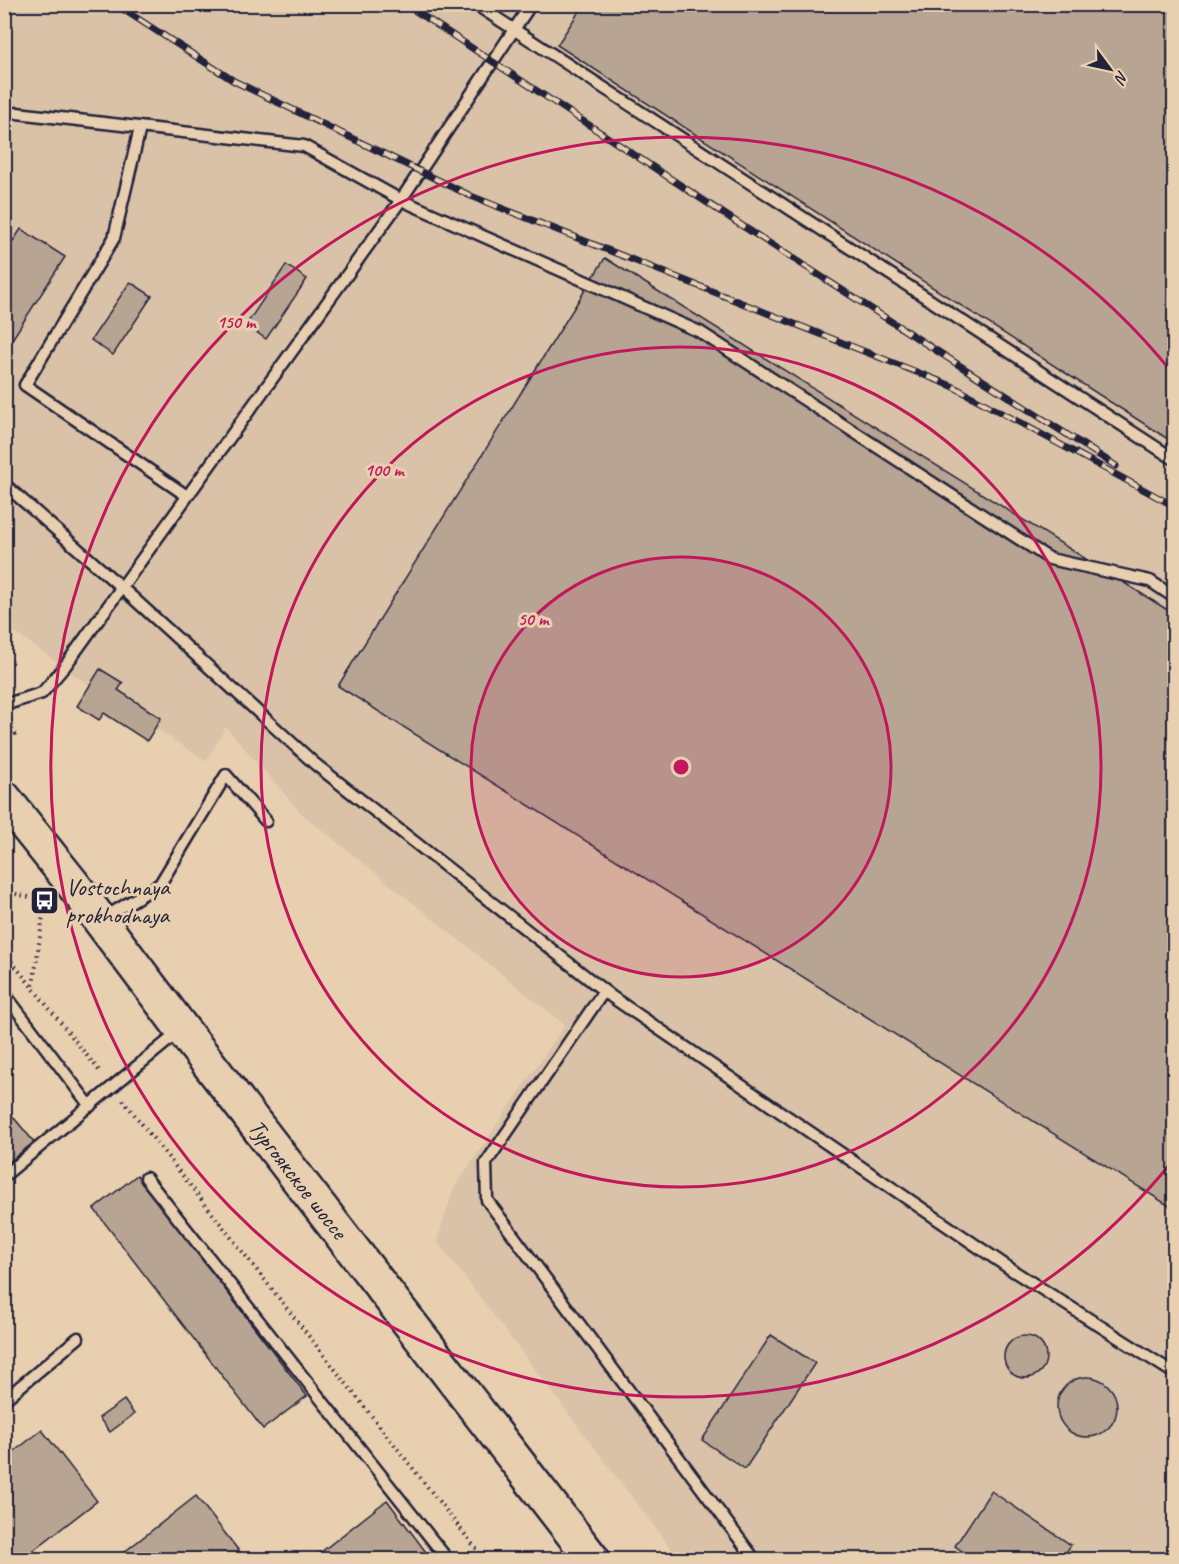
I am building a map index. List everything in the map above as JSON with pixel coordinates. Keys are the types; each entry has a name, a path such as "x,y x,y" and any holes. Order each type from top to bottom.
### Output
{"main road":[{"name":"Тургоякское шоссе","path":"4,798 593,1560"}],"lane":[{"path":"475,4 1174,459"},
{"path":"4,705 42,693 65,666 401,200 531,4"},
{"path":"17,113 304,146 401,200 700,332 1050,559 1150,581 1174,597"},
{"path":"140,128 114,238 25,385 187,496"},
{"path":"4,484 315,764 604,990 1015,1272 1174,1373"},
{"path":"99,921 160,884 226,775 267,820"},
{"path":"604,990 486,1163 487,1200 755,1560"},
{"path":"4,993 90,1106"},
{"path":"4,1176 182,1029"},
{"path":"146,1178 448,1560"},
{"path":"4,1400 78,1338"}],"path":[{"path":"4,719 15,734 4,741"},
{"path":"4,891 45,901 33,987"},
{"path":"4,952 485,1560"}],"shaded area":[{"path":"5,5 1174,5 1174,1559 679,1559 437,1241 454,1188 565,1025 301,813 226,727 206,761 155,728 147,741 104,713 99,720 77,706 89,685 5,625"}],"building":[{"path":"584,4 1174,4 1174,443 557,45"},
{"path":"21,229 65,257 4,352 4,255"},
{"path":"605,258 1174,614 1174,1209 338,686"},
{"path":"286,265 307,279 266,339 246,325"},
{"path":"130,282 152,296 113,355 91,340"},
{"path":"100,669 123,683 118,690 161,718 147,741 104,713 99,720 77,706"},
{"path":"4,1106 34,1142 4,1166"},
{"path":"137,1175 307,1396 263,1429 94,1209"},
{"path":"771,1335 815,1363 745,1469 702,1440"},
{"path":"1025,1336 1033,1337 1040,1342 1045,1349 1045,1365 1040,1372 1033,1377 1025,1378 1017,1377 1010,1372 1005,1365 1004,1357 1005,1349 1010,1342 1017,1337"},
{"path":"1087,1377 1104,1382 1112,1390 1117,1407 1112,1424 1104,1432 1087,1437 1070,1432 1062,1424 1057,1407 1062,1390 1070,1382"},
{"path":"124,1400 134,1414 110,1432 99,1418"},
{"path":"42,1430 97,1501 21,1560 4,1560 4,1459"},
{"path":"991,1491 1071,1545 1061,1560 975,1560 955,1546"},
{"path":"196,1496 246,1560 114,1560"},
{"path":"387,1500 432,1560 311,1560"}],"railway":[{"path":"115,4 234,81 471,196 952,386 1174,506"},
{"path":"405,4 741,225 1116,466"}],"place":[{"name":"Vostochnaya prokhodnaya","path":"45,901"}]}
